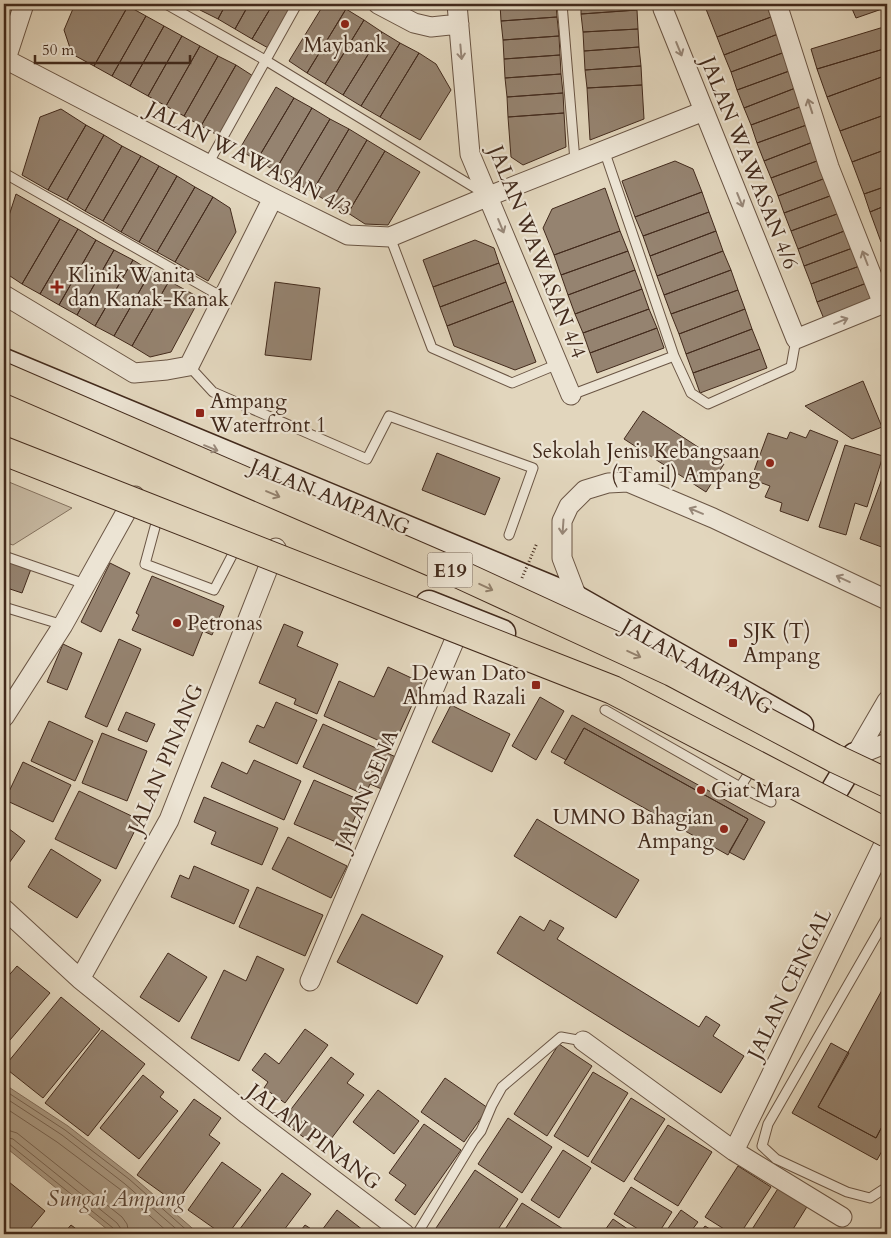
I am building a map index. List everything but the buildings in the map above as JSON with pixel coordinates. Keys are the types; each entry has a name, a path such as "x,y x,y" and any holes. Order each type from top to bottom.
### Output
{"highway":[{"name":"E19","path":"4,377 457,573 672,672 834,758 887,783"},
{"name":"E19","path":"4,451 613,690 887,833"}],"main road":[{"name":"JALAN AMPANG","path":"4,362 578,600 887,774"},
{"name":"JALAN AMPANG","path":"4,446 161,506 465,617 628,685 887,819"},
{"path":"834,791 855,756"}],"street":[{"path":"5,62 24,4"},
{"path":"378,4 414,23 431,27 459,24"},
{"name":"JALAN WAWASAN 4/4","path":"457,4 470,154 571,395"},
{"name":"JALAN WAWASAN 4/6","path":"662,4 796,339"},
{"path":"777,4 830,167 886,307 796,339"},
{"name":"JALAN WAWASAN 4/3","path":"5,62 348,235 390,237 575,161 704,111"},
{"path":"4,295 134,373 189,366 273,198"},
{"path":"578,600 562,558 562,521 570,506 585,490 608,483 628,482 713,518 887,600"},
{"path":"4,717 63,625 135,496"},
{"name":"JALAN PINANG","path":"80,979 169,820 276,548"},
{"name":"JALAN SENA","path":"310,981 465,617"},
{"path":"855,756 887,702"},
{"path":"855,756 887,743"},
{"name":"JALAN CENGAL","path":"734,1151 887,838"},
{"name":"JALAN PINANG","path":"4,909 80,979 248,1115 404,1234"},
{"path":"583,1041 734,1151 842,1217"}],"lane":[{"path":"166,4 265,60 489,196"},
{"path":"208,164 297,4"},
{"path":"562,4 575,161"},
{"path":"604,150 674,356 691,393 708,404 791,367 796,339"},
{"path":"4,173 222,297"},
{"path":"390,237 432,348 512,383 558,364"},
{"path":"571,395 674,356"},
{"path":"189,366 214,392 367,459 389,416 533,468 509,534"},
{"path":"161,506 145,564 214,590 243,536"},
{"path":"4,556 85,584"},
{"path":"4,607 63,625"},
{"path":"605,710 771,802"},
{"path":"740,786 761,754"},
{"path":"887,917 768,1124 762,1146 776,1159 847,1192 870,1198 887,1187"},
{"path":"417,1234 481,1131 502,1087 561,1037 583,1041"}],"shaded area":[{"path":"4,480 72,508 13,545 4,542"}],"water":[{"name":"Sungai Ampang","path":"4,1084 68,1126 132,1176 199,1234 113,1234 4,1146"}],"place":[{"name":"Maybank","path":"345,24"},
{"name":"Klinik Wanita dan Kanak-Kanak","path":"57,287"},
{"name":"Ampang Waterfront 1","path":"200,413"},
{"name":"Sekolah Jenis Kebangsaan (Tamil) Ampang","path":"770,463"},
{"name":"Petronas","path":"177,623"},
{"name":"SJK (T) Ampang","path":"733,643"},
{"name":"Dewan Dato Ahmad Razali","path":"536,685"},
{"name":"Giat Mara","path":"701,790"},
{"name":"UMNO Bahagian Ampang","path":"724,829"}]}
